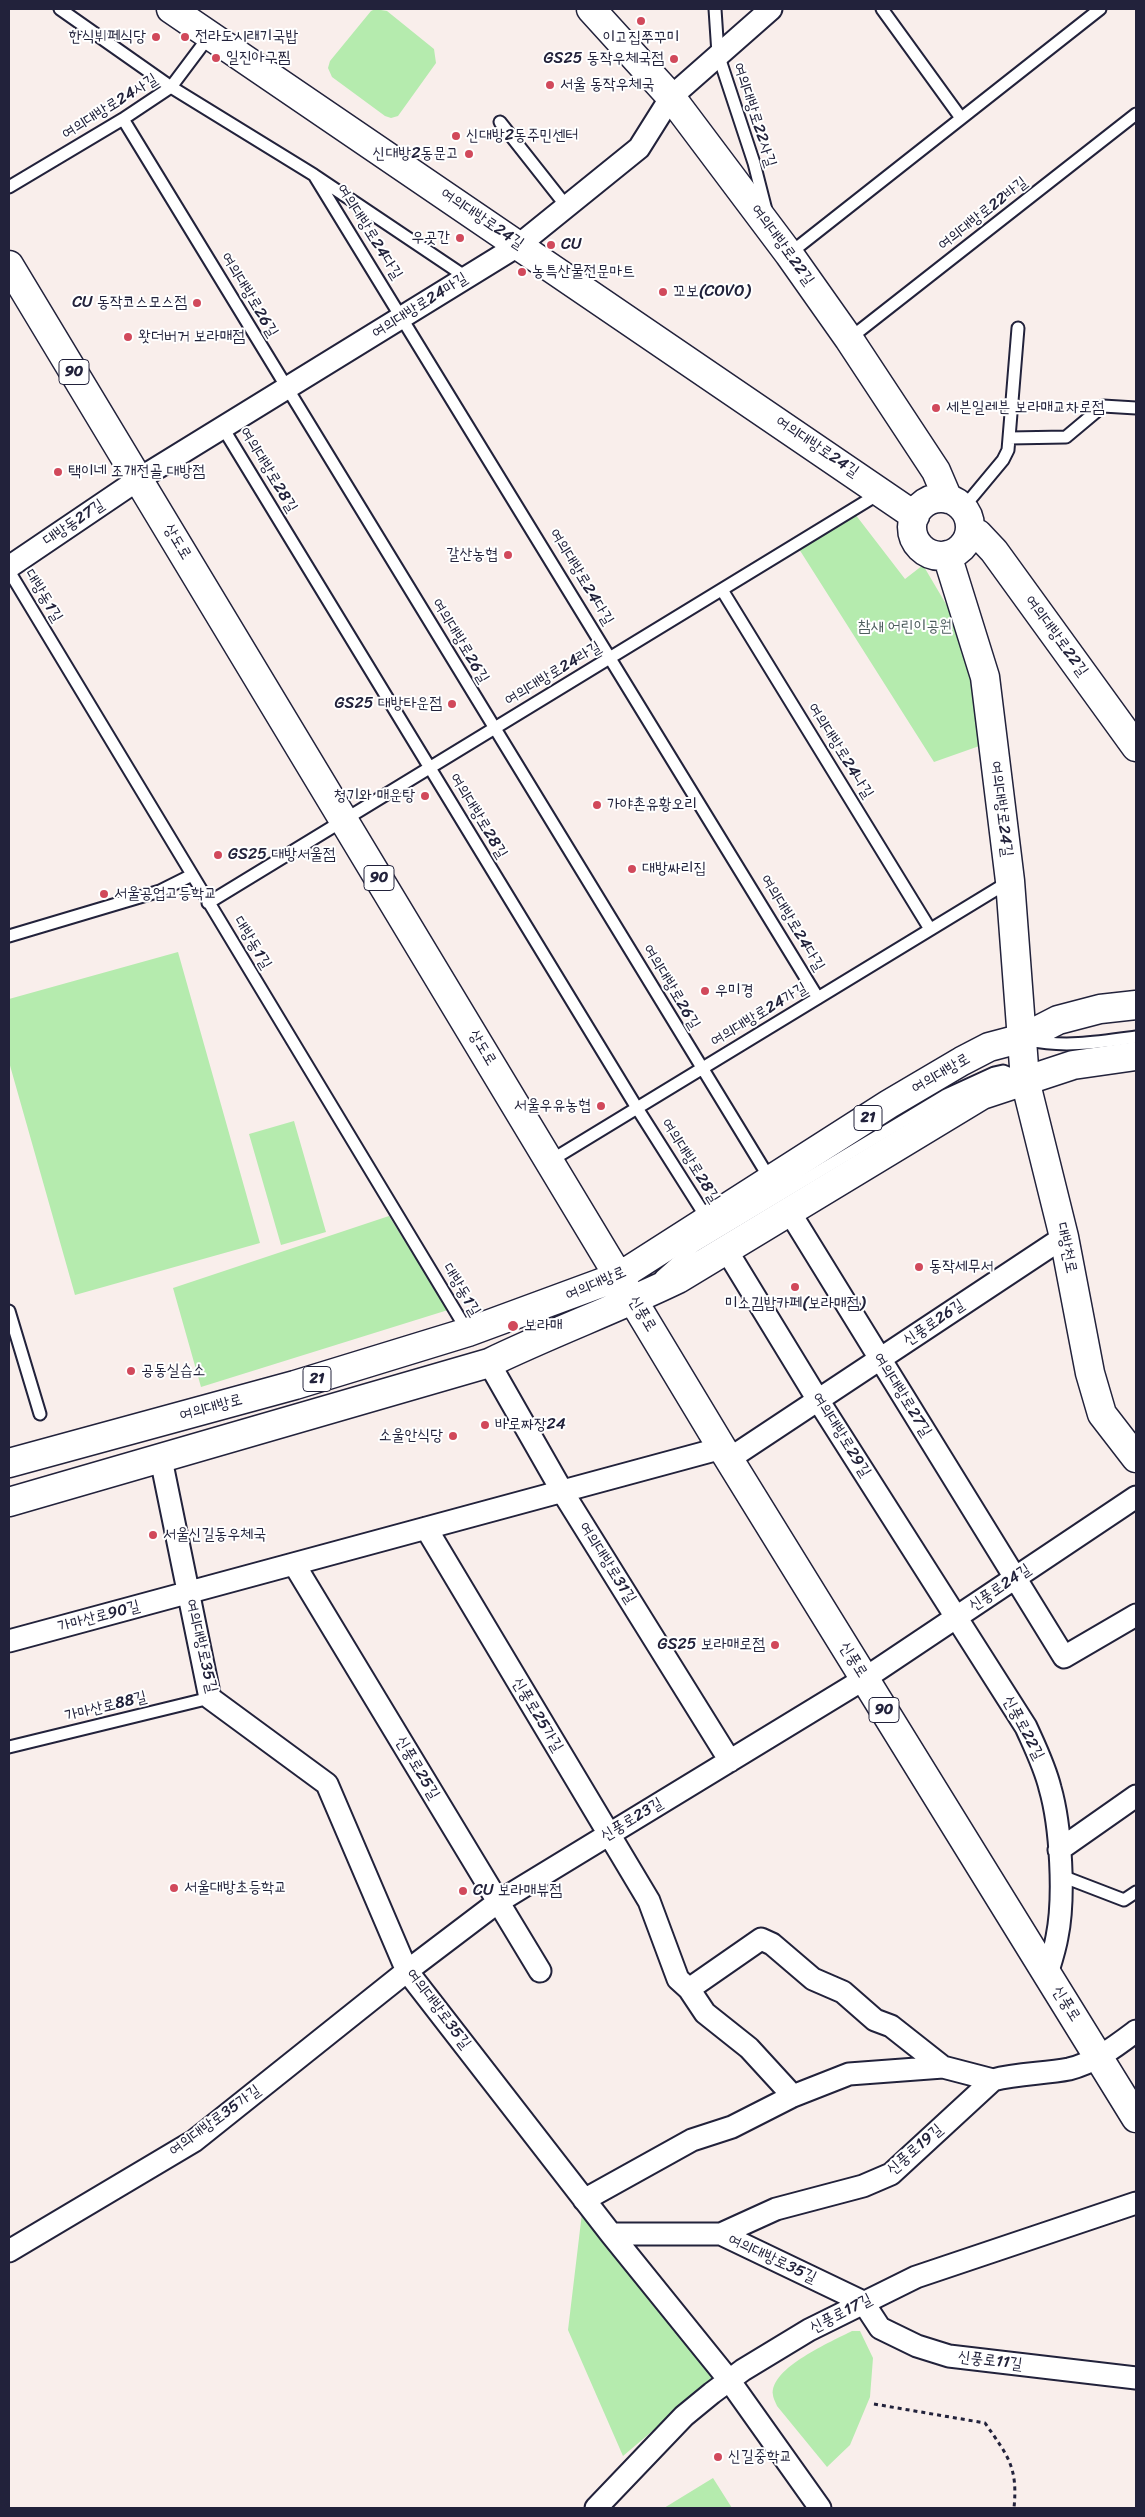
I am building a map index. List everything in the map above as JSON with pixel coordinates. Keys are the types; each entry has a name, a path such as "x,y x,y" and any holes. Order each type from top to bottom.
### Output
{"main road":[{"name":"여의대방로24길","path":"172,9 915,516"},
{"name":"여의대방로22길","path":"591,9 671,97 789,254 849,339 936,471 960,512 994,551 1136,747"},
{"name":"상도로","path":"9,265 620,1276"},
{"path":"931,500 960,512 966,542 961,549 947,555 936,556 928,553 917,544 912,527 915,516 923,504 931,500"},
{"name":"여의대방로24길","path":"947,555 985,677 1010,881 1023,1038"},
{"name":"여의대방로","path":"9,1463 295,1386 468,1332 620,1276 770,1179 962,1061 989,1047 1023,1038 1058,1020 1079,1013 1136,1005"},
{"name":"대방천로","path":"1023,1038 1025,1080 1064,1236 1090,1373 1102,1414 1134,1451"},
{"name":"여의대방로","path":"9,1502 489,1363 554,1332 634,1300 678,1279 982,1095 1073,1065 1135,1054"},
{"name":"신풍로","path":"620,1276 864,1679 1136,2118"}],"street":[{"name":"여의대방로24마길","path":"139,479 519,245 639,148 671,97 771,9"},
{"name":"대방동27길","path":"9,569 139,479"},
{"name":"여의대방로27길","path":"789,1211 1016,1578"},
{"name":"신풍로26길","path":"726,1453 818,1400 1064,1236"},
{"name":"여의대방로29길","path":"727,1251 818,1400 956,1617"},
{"name":"여의대방로31길","path":"489,1363 562,1492 730,1761"},
{"path":"189,1592 562,1492 726,1453"},
{"name":"여의대방로35길","path":"161,1459 210,1698 326,1784 407,1971 610,2234 721,2234 863,2302"},
{"name":"신풍로24길","path":"864,1679 1136,1497"},
{"name":"신풍로25가길","path":"426,1528 648,1901 678,1979 690,1989 705,2013 749,2048 793,2096"},
{"name":"신풍로25길","path":"294,1564 540,1971"},
{"path":"1016,1578 1064,1657 1136,1615"},
{"name":"가마산로90길","path":"9,1641 189,1592"},
{"name":"신풍로22길","path":"956,1617 1026,1727 1040,1757 1050,1789 1058,1850 1060,1914 1057,1937 1047,1974"},
{"name":"신풍로23길","path":"407,1971 498,1902 864,1679"},
{"path":"1058,1850 1136,1796"},
{"path":"690,1989 761,1939 772,1944 813,1979 843,1992 876,2020 891,2026 944,2067"},
{"name":"여의대방로35가길","path":"9,2250 194,2141 407,1971"},
{"name":"신풍로19길","path":"721,2234 776,2209 863,2186 891,2174 993,2080 1010,2075 1070,2068 1099,2057 1136,2031"},
{"path":"584,2200 692,2140 732,2127 793,2096 849,2074 944,2067 993,2080"},
{"name":"신풍로17길","path":"596,2508 684,2416 728,2380 779,2347 863,2302 916,2277 1136,2203"},
{"path":"610,2234 728,2380 820,2508"},
{"name":"신풍로11길","path":"863,2302 880,2328 917,2346 949,2356 1136,2378"}],"lane":[{"name":"여의대방로24다길","path":"60,9 171,87 314,175 466,277"},
{"name":"여의대방로22사길","path":"715,9 718,54 754,163 771,230"},
{"path":"882,9 961,118"},
{"path":"789,254 1100,9"},
{"name":"여의대방로24사길","path":"9,187 123,119 171,87 210,35"},
{"name":"여의대방로22바길","path":"849,339 1136,114"},
{"name":"여의대방로26길","path":"123,119 770,1179"},
{"path":"500,122 567,207"},
{"name":"여의대방로24다길","path":"314,175 818,998"},
{"path":"960,512 1004,460 1009,438 1018,328"},
{"path":"1009,438 1066,437 1103,406 1136,408"},
{"name":"여의대방로28길","path":"223,428 637,1108 708,1220"},
{"name":"여의대방로24라길","path":"344,821 882,492"},
{"name":"대방동1길","path":"9,569 208,903 468,1332"},
{"name":"여의대방로24나길","path":"722,590 930,929"},
{"path":"208,903 344,821"},
{"path":"9,936 160,891 192,875"},
{"name":"여의대방로24가길","path":"550,1161 1010,881"},
{"path":"1023,1038 1048,1044 1091,1043 1135,1054"},
{"path":"634,1300 695,1246 946,1095 994,1073 1004,1071 1025,1080"},
{"path":"10,1317 40,1414"},
{"name":"가마산로88길","path":"9,1747 210,1698"},
{"path":"1060,1875 1124,1900 1136,1892"}],"path":[{"path":"874,2404 985,2423 1006,2454 1016,2482 1014,2508"}],"green space":[{"path":"375,9 387,11 434,49 436,63 398,116 391,118 385,116 332,77 328,68 330,61 371,11"},
{"name":"참새 어린이공원","path":"855,514 905,579 923,565 953,616 970,661 985,744 934,762 799,549"},
{"path":"178,952 260,1243 75,1295 9,1062 9,999"},
{"path":"294,1121 326,1232 281,1245 249,1134"},
{"path":"389,1216 448,1310 201,1387 173,1288"},
{"path":"582,2213 716,2377 623,2456 568,2330"},
{"path":"852,2331 860,2331 873,2358 870,2397 850,2445 827,2467 777,2406 773,2396 774,2385 781,2375 804,2357"},
{"path":"713,2478 732,2508 664,2508"}],"place":[{"name":"이고집쭈꾸미","path":"641,21"},
{"name":"한식뷔페식당","path":"156,37"},
{"name":"전라도시래기국밥","path":"185,37"},
{"name":"일진아구찜","path":"216,58"},
{"name":"GS25 동작우체국점","path":"674,59"},
{"name":"서울 동작우체국","path":"550,85"},
{"name":"신대방2동주민센터","path":"456,136"},
{"name":"신대방2동문고","path":"469,154"},
{"name":"우곳간","path":"460,238"},
{"name":"CU","path":"551,245"},
{"name":"농특산물전문마트","path":"522,272"},
{"name":"꼬보(COVO)","path":"663,292"},
{"name":"CU 동작코스모스점","path":"197,303"},
{"name":"왓더버거 보라매점","path":"128,337"},
{"name":"세븐일레븐 보라매교차로점","path":"936,408"},
{"name":"택이네 조개전골 대방점","path":"58,472"},
{"name":"갈산농협","path":"508,555"},
{"name":"GS25 대방타운점","path":"452,704"},
{"name":"청기와 매운탕","path":"425,796"},
{"name":"가야촌유황오리","path":"597,805"},
{"name":"GS25 대방서울점","path":"218,855"},
{"name":"대방싸리집","path":"632,869"},
{"name":"서울공업고등학교","path":"104,894"},
{"name":"우미경","path":"705,991"},
{"name":"서울우유농협","path":"601,1106"},
{"name":"동작세무서","path":"919,1267"},
{"name":"미소김밥카페(보라매점)","path":"795,1287"},
{"name":"보라매","path":"513,1326"},
{"name":"공동실습소","path":"131,1371"},
{"name":"바로짜장24","path":"485,1425"},
{"name":"소울안식당","path":"453,1436"},
{"name":"서울신길동우체국","path":"153,1535"},
{"name":"GS25 보라매로점","path":"775,1645"},
{"name":"서울대방초등학교","path":"174,1888"},
{"name":"CU 보라매뷰점","path":"463,1891"},
{"name":"신길중학교","path":"718,2457"}]}
